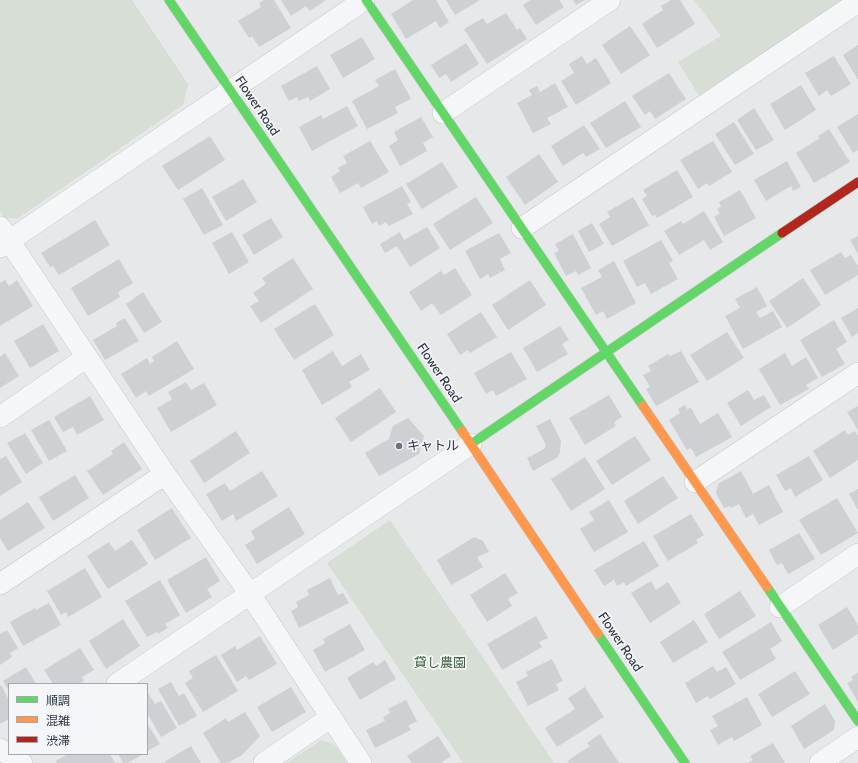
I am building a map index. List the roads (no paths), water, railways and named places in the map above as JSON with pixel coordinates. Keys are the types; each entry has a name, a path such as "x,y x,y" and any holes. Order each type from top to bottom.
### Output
{"street":[{"name":"Flower Road","path":"169,0 471,444 685,763"},
{"path":"361,763 330,718 250,594 165,474 88,357 3,238 231,90 365,0 858,721"},
{"path":"443,113 610,0"},
{"path":"522,228 858,2"},
{"path":"118,683 858,182"},
{"path":"0,417 88,357"},
{"path":"695,482 858,373"},
{"path":"0,584 165,474"},
{"path":"780,606 858,554"},
{"path":"264,763 330,718"},
{"path":"820,763 858,737"}],"place":[{"name":"キャトル","path":"399,446"}],"park label":[{"name":"貸し農園","path":"440,663"}]}
